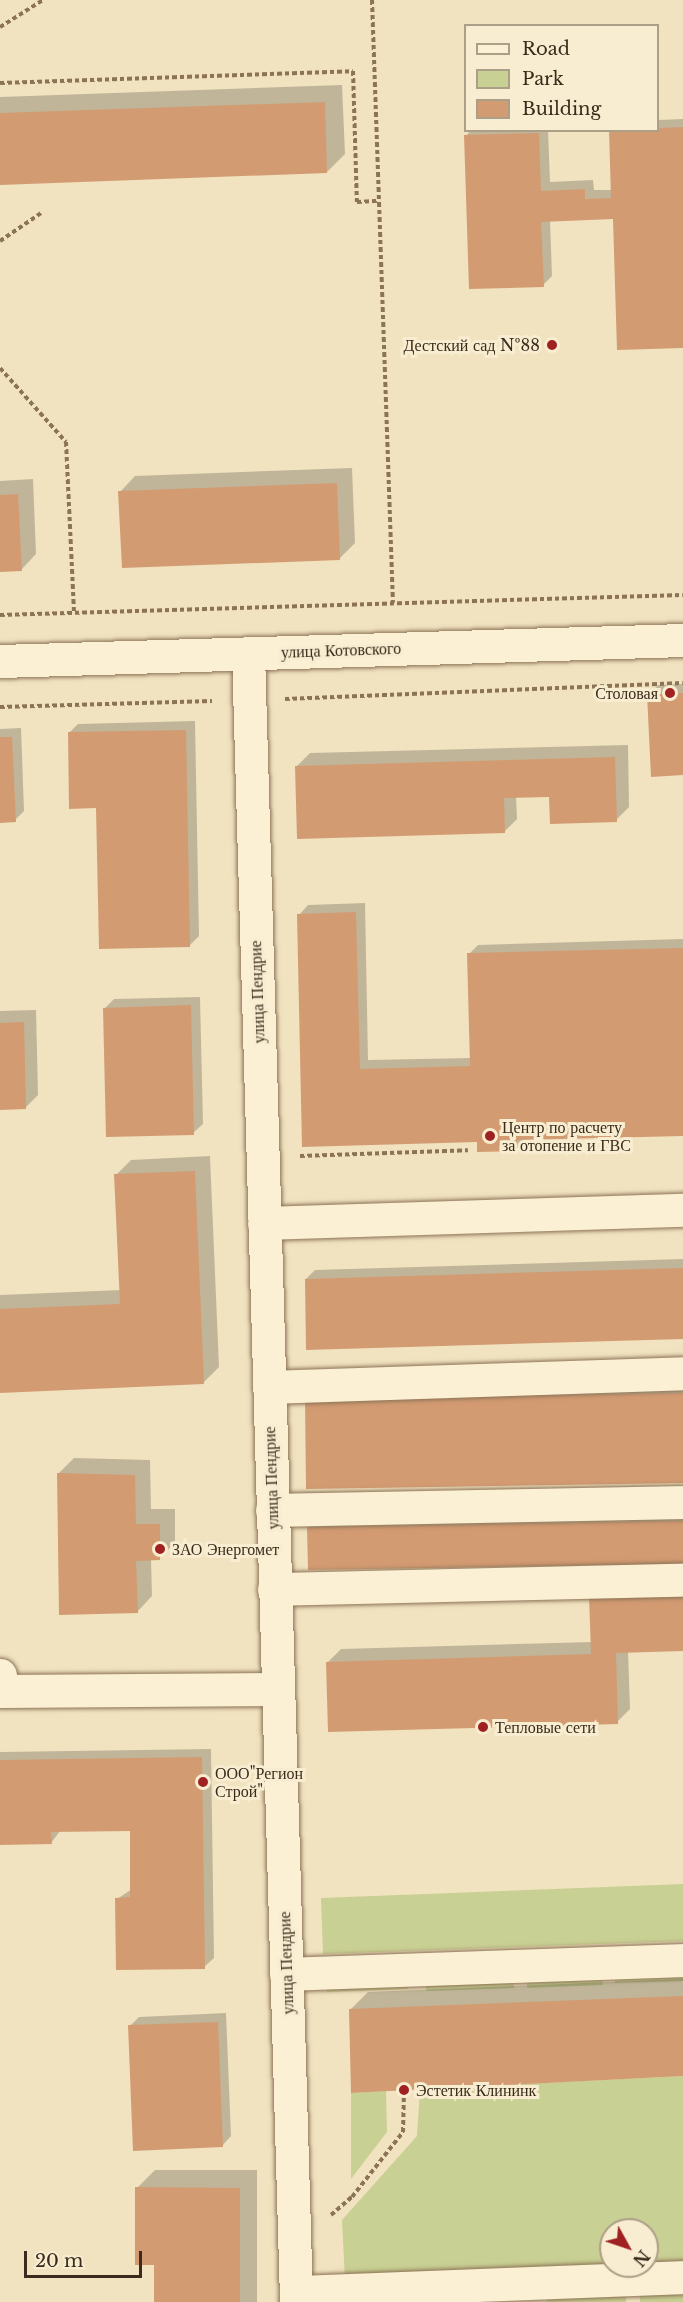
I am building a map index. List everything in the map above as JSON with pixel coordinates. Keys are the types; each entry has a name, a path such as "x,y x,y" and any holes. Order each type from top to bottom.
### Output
{"street":[{"name":"улица Котовского","path":"0,661 683,640"},
{"name":"улица Пендрие","path":"248,653 296,2297"},
{"path":"264,1223 683,1210"},
{"path":"269,1387 683,1373"},
{"path":"272,1510 683,1502"},
{"path":"274,1589 683,1580"},
{"path":"0,1675 1,1691 277,1689"},
{"path":"286,1974 683,1960"},
{"path":"296,2297 683,2277"}],"path":[{"path":"0,27 43,0"},
{"path":"372,0 393,603"},
{"path":"0,83 353,71 357,202 379,201"},
{"path":"0,241 41,213"},
{"path":"0,368 66,442 74,613"},
{"path":"0,615 683,594"},
{"path":"279,699 683,683"},
{"path":"0,707 214,700"},
{"path":"291,1156 468,1150"},
{"path":"322,2223 352,2197 404,2132 404,2090"}],"green space":[{"path":"683,1884 683,1941 323,1954 321,1898"},
{"path":"683,1966 683,1981 615,1983 615,1968"},
{"path":"602,1969 603,1985 527,1988 527,1972"},
{"path":"514,1970 514,1988 426,1991 425,1973"},
{"path":"408,1975 408,1989 327,1992 327,1978"},
{"path":"683,2076 683,2266 659,2267 659,2218 599,2218 599,2270 345,2281 342,2220 417,2136 420,2089"},
{"path":"386,2091 387,2132 351,2179 351,2093"},
{"path":"683,2282 683,2302 640,2302 639,2284"},
{"path":"626,2284 626,2302 547,2302 547,2287"}],"building":[{"path":"325,102 327,173 0,185 0,113"},
{"path":"683,127 683,348 617,350 613,219 541,222 544,287 469,289 464,135 539,133 541,191 585,189 585,199 611,198 609,132 659,132 659,128"},
{"path":"337,483 340,560 122,568 118,491"},
{"path":"18,494 22,571 0,572 0,495"},
{"path":"683,693 683,775 651,777 647,694"},
{"path":"186,730 190,947 99,949 96,808 69,809 68,732"},
{"path":"0,737 12,737 16,822 0,823"},
{"path":"615,757 617,822 550,824 549,797 504,798 505,833 297,839 295,766"},
{"path":"356,912 360,1069 470,1066 467,953 683,948 683,1136 517,1140 517,1151 477,1152 477,1142 302,1147 297,914"},
{"path":"191,1005 194,1135 106,1137 103,1008"},
{"path":"24,1022 26,1109 0,1110 0,1023"},
{"path":"195,1171 204,1384 0,1393 0,1309 120,1304 114,1174"},
{"path":"683,1268 683,1339 306,1350 305,1279"},
{"path":"683,1393 683,1483 306,1489 305,1399"},
{"path":"57,1473 135,1475 136,1524 160,1524 160,1560 136,1561 138,1613 59,1615"},
{"path":"683,1521 683,1564 308,1570 307,1527"},
{"path":"683,1592 683,1651 616,1653 618,1724 328,1732 326,1662 591,1654 589,1595"},
{"path":"202,1757 205,1969 116,1970 115,1898 130,1897 130,1831 51,1832 52,1844 0,1845 0,1760"},
{"path":"683,1996 683,2076 351,2093 349,2009"},
{"path":"218,2022 223,2147 133,2151 128,2025"},
{"path":"135,2187 240,2188 240,2302 154,2302 154,2265 135,2265"}],"place":[{"name":"Дестский сад №88","path":"552,345"},
{"name":"Столовая","path":"670,693"},
{"name":"Центр по расчету за отопение и ГВС","path":"490,1136"},
{"name":"ЗАО Энергомет","path":"160,1549"},
{"name":"Тепловые сети","path":"483,1727"},
{"name":"ООО\"Регион Строй\"","path":"203,1782"},
{"name":"Эстетик Клининк","path":"404,2090"}]}
